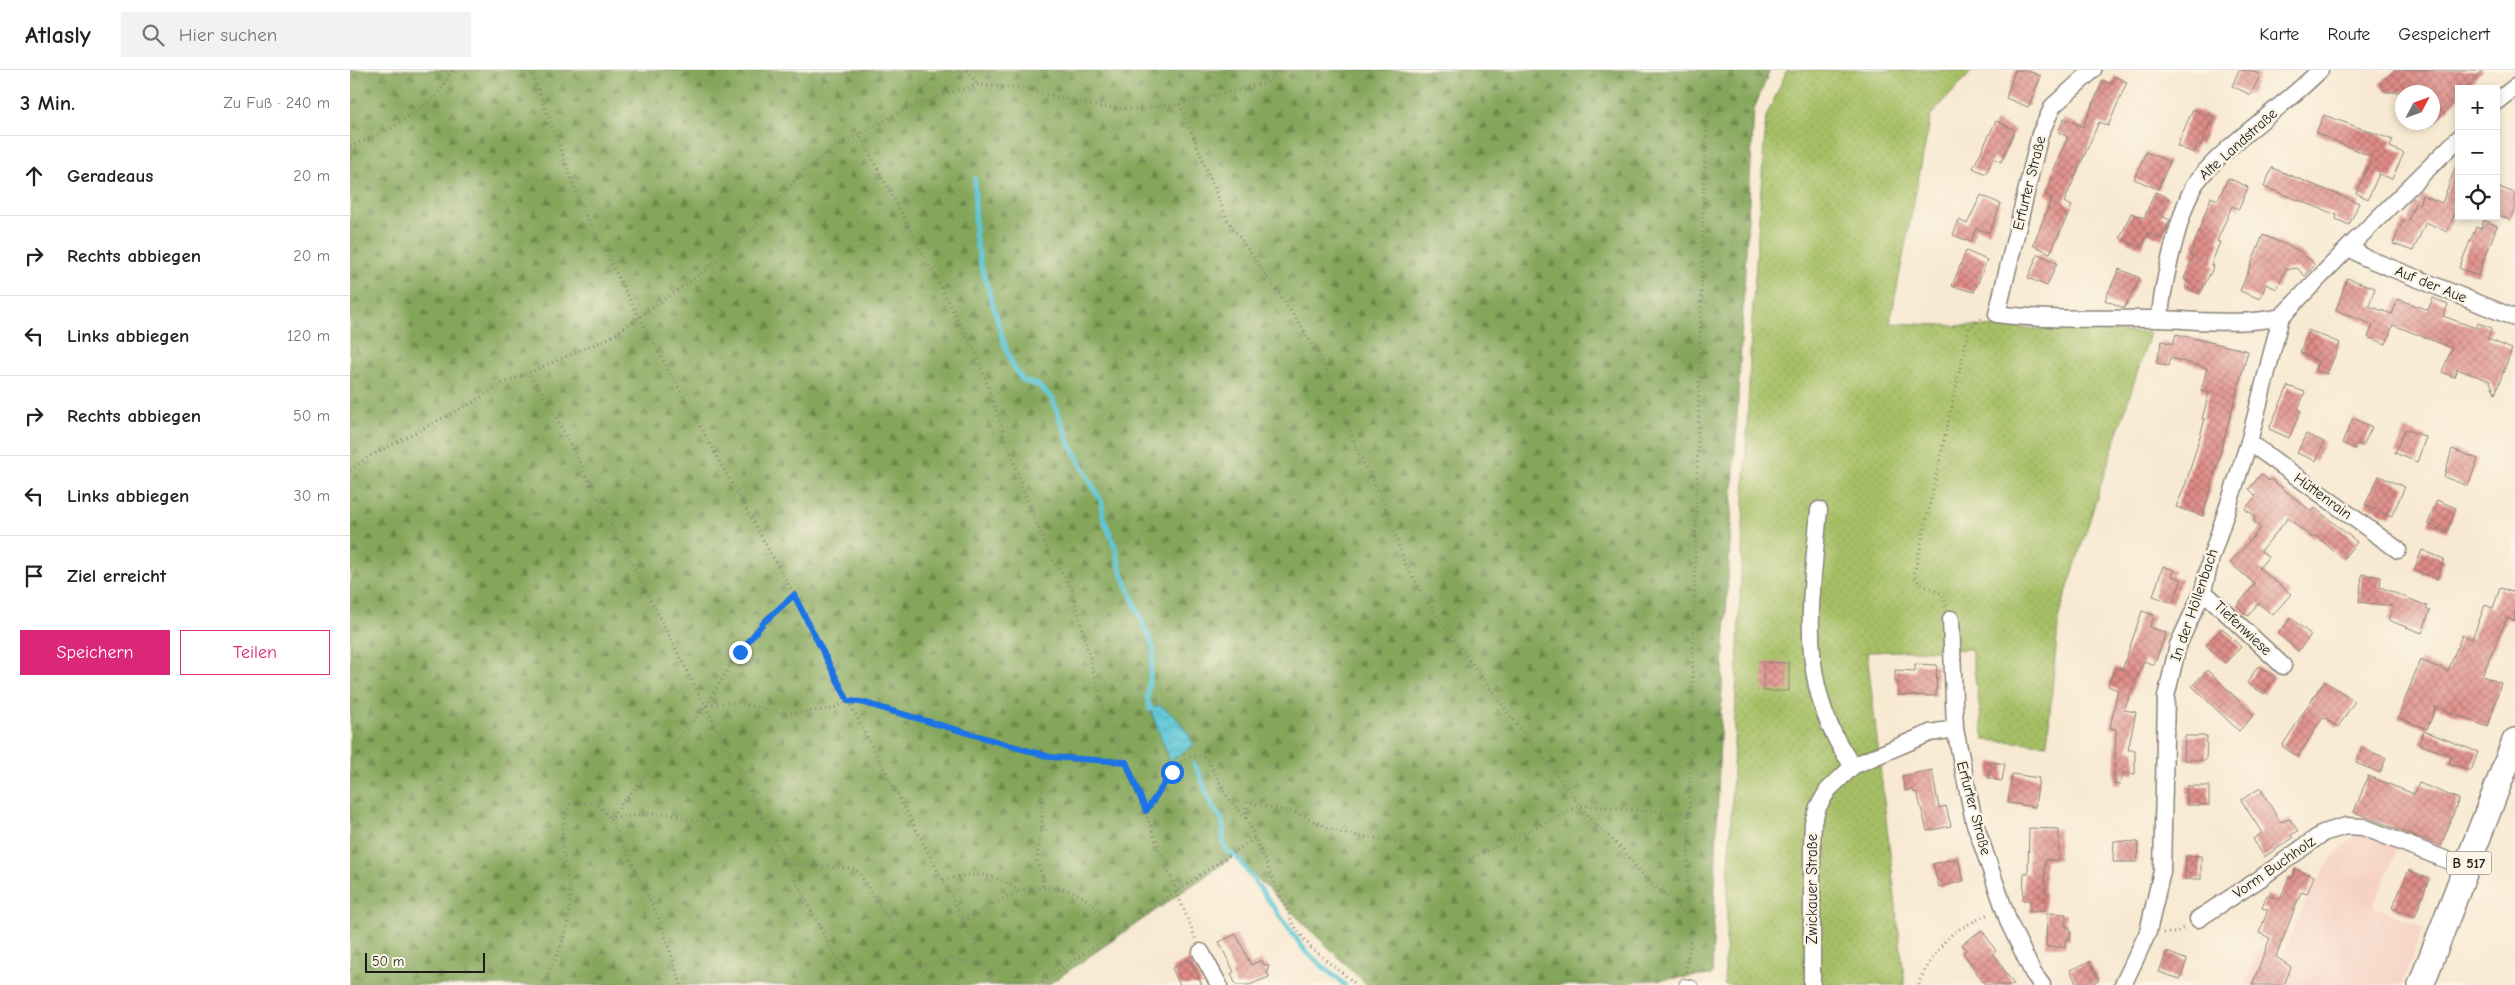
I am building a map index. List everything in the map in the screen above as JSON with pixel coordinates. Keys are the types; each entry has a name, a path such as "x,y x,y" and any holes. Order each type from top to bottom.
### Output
{"main road":[{"name":"B 517","path":"2420,985 2515,741"}],"street":[{"name":"Erfurter Straße","path":"1997,314 2040,134 2053,106 2093,70"},
{"name":"Alte Landstraße","path":"2160,319 2161,300 2182,215 2197,181 2320,70"},
{"path":"2500,99 2515,87"},
{"path":"1997,314 2028,318 2160,319 2246,323 2281,317 2349,246 2455,142"},
{"name":"Auf der Aue","path":"2349,246 2364,257 2515,318"},
{"name":"In der Höllenbach","path":"2123,985 2148,932 2162,872 2166,697 2178,645 2202,591 2248,442 2281,317"},
{"name":"Hüttenrain","path":"2248,442 2398,550"},
{"path":"1818,510 1810,631 1812,670 1828,722 1839,747 1853,766"},
{"name":"Tiefenwiese","path":"2202,591 2283,666"},
{"name":"Erfurter Straße","path":"1951,619 1955,729 1974,821 2003,906 2034,974 2042,985"},
{"name":"Zwickauer Straße","path":"1812,985 1813,822 1828,790 1853,766 1930,733 1955,729"},
{"name":"Vorm Buchholz","path":"2198,919 2258,880 2323,833 2346,826 2363,827 2467,868"},
{"path":"1201,952 1219,985"}],"lane":[{"path":"1684,983 1693,985"}],"path":[{"path":"350,147 392,128 437,96 452,70"},
{"path":"531,70 582,210 638,317 794,595 943,880 995,985"},
{"path":"967,70 978,85"},
{"path":"350,470 368,457 470,404 499,386 609,338 699,276 750,230 804,170 831,149 905,110 945,94 978,85 1020,88 1101,107 1134,108 1180,104 1266,83 1281,70"},
{"path":"1684,983 1690,946 1688,915 1689,813 1697,573 1704,172 1707,124 1720,70"},
{"path":"1180,104 1227,219 1303,329 1330,378 1358,452 1385,506 1405,564 1436,615 1512,718 1582,804 1595,824 1624,850 1646,879 1688,915"},
{"path":"859,133 978,358 1026,498 1050,555 1072,587 1103,708 1146,811 1201,952"},
{"path":"1951,619 1942,594 1919,583 1914,575 1969,329 1979,318 1997,314"},
{"path":"528,373 547,400 827,940 854,985"},
{"path":"610,818 706,705 740,652 764,622 794,595"},
{"path":"706,705 734,702 785,714 832,709 848,701 861,702 1050,757 1126,762"},
{"path":"1146,811 1180,763 1189,756 1199,755 1207,758 1228,798 1246,818 1293,924 1311,948 1356,985"},
{"path":"1042,886 1043,880 1037,861 1042,817 1042,787 1050,757"},
{"path":"542,985 566,938 570,901 561,839 564,817 571,804 596,802 610,818 661,923 681,985"},
{"path":"1246,818 1247,802 1295,813 1340,833 1407,842 1419,841 1434,852 1463,862 1582,804 1647,811 1689,813"},
{"path":"610,818 672,814 693,821 742,816 765,819"},
{"path":"1038,985 1176,889 1255,838"},
{"path":"788,864 856,869 933,985"},
{"path":"943,880 983,874 1005,881 1018,891"},
{"path":"963,921 1000,903 1018,891 1042,886 1078,893 1093,904 1105,917 1114,933"},
{"path":"1919,985 1919,980 1924,971 1949,937 2003,906"},
{"path":"920,967 949,958 985,966"}],"shaded area":[{"path":"2363,834 2398,847 2373,906 2423,927 2402,985 2245,985 2259,950 2281,960 2303,907 2328,862 2352,837"}],"green space":[{"path":"350,70 1770,70 1754,109 1721,707 1712,975 1630,982 1628,985 1367,985 1234,856 1048,985 350,985"},
{"path":"1787,70 1973,70 1931,115 1890,323 2150,333 2059,615 2047,744 1984,740 1971,649 1867,652 1905,985 1724,985 1751,333 1766,117"}],"water":[{"path":"1158,705 1179,722 1188,733 1194,745 1170,761 1150,709"}],"building":[{"path":"2015,70 2026,70 2041,76 2028,107 2006,98"},
{"path":"2239,70 2250,70 2260,75 2251,95 2232,86"},
{"path":"2395,70 2483,70 2469,85 2455,85 2455,102 2440,117 2440,85 2395,85 2395,92 2386,92 2379,84"},
{"path":"2114,76 2127,82 2108,126 2099,122 2064,202 2072,206 2050,253 2033,245 2052,198 2045,194 2068,137 2058,132 2064,118 2083,127 2103,80 2111,84"},
{"path":"2193,109 2213,117 2201,145 2197,144 2194,153 2177,146"},
{"path":"2324,115 2393,140 2390,147 2404,153 2392,179 2379,174 2368,199 2356,193 2372,157 2316,133"},
{"path":"1996,121 2015,130 2001,162 1993,158 1986,174 1973,168"},
{"path":"2146,152 2170,162 2158,189 2134,179"},
{"path":"2272,168 2359,203 2349,225 2336,219 2337,215 2264,187"},
{"path":"2455,168 2455,213 2447,232 2426,222 2413,251 2393,244 2403,220 2408,222 2415,203 2419,204 2422,195 2442,203"},
{"path":"2228,178 2248,187 2239,209 2232,206 2217,241 2220,242 2211,265 2214,266 2200,294 2185,287 2188,281 2184,279 2193,257 2190,256 2211,197 2218,200"},
{"path":"2500,187 2515,193 2515,209 2510,220 2500,216"},
{"path":"2155,192 2169,198 2161,216 2170,220 2162,239 2148,233 2142,248 2120,238 2131,213 2144,218"},
{"path":"1981,195 2001,204 1989,233 1976,228 1971,242 1953,235 1959,220 1967,224"},
{"path":"2484,220 2497,226 2478,276 2459,268 2476,227 2481,229"},
{"path":"2263,235 2300,251 2315,265 2305,276 2297,268 2285,270 2277,289 2266,284 2260,299 2240,291"},
{"path":"1966,251 1987,260 1974,292 1952,286"},
{"path":"2038,254 2057,263 2047,286 2028,278"},
{"path":"2119,269 2140,278 2124,308 2105,300"},
{"path":"2347,278 2375,288 2369,306 2392,314 2398,299 2428,310 2433,298 2448,305 2443,316 2476,328 2478,323 2492,328 2488,339 2512,349 2495,394 2490,381 2457,369 2454,377 2442,372 2452,348 2393,325 2386,344 2368,337 2373,325 2336,310"},
{"path":"2308,330 2340,343 2327,374 2315,370 2318,361 2300,352"},
{"path":"2176,334 2248,351 2203,516 2176,507 2186,483 2205,419 2202,419 2209,393 2201,391 2207,368 2170,358 2168,366 2156,363 2162,341 2173,344"},
{"path":"2288,386 2305,392 2298,409 2301,411 2289,438 2269,429"},
{"path":"2353,418 2372,427 2363,446 2357,444 2355,449 2342,443"},
{"path":"2405,429 2426,437 2417,462 2395,453"},
{"path":"2306,434 2324,442 2316,461 2297,453"},
{"path":"2452,449 2478,459 2468,486 2444,477"},
{"path":"2261,474 2269,481 2271,479 2312,512 2315,508 2357,542 2343,559 2315,535 2312,538 2288,518 2261,551 2268,557 2259,568 2291,594 2273,615 2258,603 2248,616 2237,606 2255,584 2230,563 2261,528 2254,522 2255,516 2245,509 2256,496 2249,489"},
{"path":"2379,476 2405,487 2391,517 2365,505"},
{"path":"2437,500 2456,508 2447,532 2428,524"},
{"path":"2422,550 2444,559 2437,579 2414,570"},
{"path":"2163,566 2175,570 2172,576 2182,579 2173,603 2153,596"},
{"path":"2362,574 2381,577 2380,587 2427,606 2426,609 2430,611 2422,633 2388,620 2393,606 2359,602"},
{"path":"2500,588 2515,593 2515,621 2507,618 2482,676 2501,683 2488,727 2436,707 2427,729 2398,718 2420,660 2448,671 2462,635 2472,639 2485,605 2493,608"},
{"path":"2142,611 2154,615 2150,627 2166,633 2154,665 2144,661 2124,710 2136,712 2128,750 2135,750 2135,774 2123,773 2120,785 2114,784 2116,729 2110,728 2118,690 2108,686 2115,667 2122,670"},
{"path":"2291,618 2311,635 2298,651 2278,634"},
{"path":"2222,628 2241,647 2225,663 2206,645"},
{"path":"1763,662 1789,663 1789,691 1763,691"},
{"path":"1915,664 1937,665 1936,696 1898,695 1898,682 1895,682 1895,670 1915,671"},
{"path":"2258,666 2275,677 2264,694 2247,683"},
{"path":"2207,670 2254,715 2239,731 2192,686"},
{"path":"2324,681 2355,701 2338,727 2323,717 2298,757 2282,746"},
{"path":"2424,731 2478,752 2471,771 2449,763 2452,756 2419,744"},
{"path":"2185,736 2207,736 2206,760 2184,760"},
{"path":"2362,748 2386,758 2380,773 2356,763"},
{"path":"1991,762 2005,764 2002,781 1988,778"},
{"path":"1932,770 1939,808 1946,806 1951,826 1927,831 1917,792 1914,793 1913,789 1905,791 1902,776"},
{"path":"2012,774 2039,778 2035,807 2008,803"},
{"path":"2368,776 2414,794 2419,783 2459,799 2441,846 2354,812"},
{"path":"2187,786 2209,786 2209,805 2187,805"},
{"path":"2260,788 2280,822 2290,819 2298,831 2291,835 2293,838 2264,857 2253,839 2262,833 2241,800"},
{"path":"2029,828 2059,829 2059,860 2045,860 2045,911 2030,912 2030,900 2023,900 2024,873 2028,874"},
{"path":"2114,841 2138,842 2137,862 2113,862"},
{"path":"2186,856 2201,856 2201,879 2185,879"},
{"path":"1958,858 1964,881 1939,887 1933,864"},
{"path":"2295,869 2314,876 2307,894 2301,892 2276,957 2291,967 2284,985 2252,985 2270,938 2259,933 2268,910 2262,908 2267,895 2280,900 2289,877 2292,878"},
{"path":"2409,870 2429,879 2415,917 2392,908"},
{"path":"2047,913 2066,914 2066,927 2070,927 2070,939 2066,939 2065,947 2046,947"},
{"path":"1982,930 1996,951 1993,953 2014,985 1985,985 1963,952 1966,950 1962,944"},
{"path":"1236,934 1251,965 1262,960 1263,964 1269,966 1267,972 1269,977 1249,985 1236,985 1231,974 1234,972 1219,942"},
{"path":"2167,952 2187,960 2180,979 2159,972"},
{"path":"1190,959 1202,985 1180,985 1172,968"},
{"path":"2090,961 2099,980 2089,985 2077,985 2070,970"}],"waterway":[{"path":"975,179 975,234 981,265 1005,346 1013,366 1023,381 1038,385 1052,398 1069,442 1102,503 1103,517 1115,546 1121,571 1154,649 1147,697 1150,709"},
{"path":"1194,764 1211,804 1221,819 1223,842 1226,850 1237,857 1306,952 1345,985"}],"route":[{"path":"740,652 764,622 794,595 848,701 861,702 1050,757 1126,762 1146,811 1172,772"}]}
